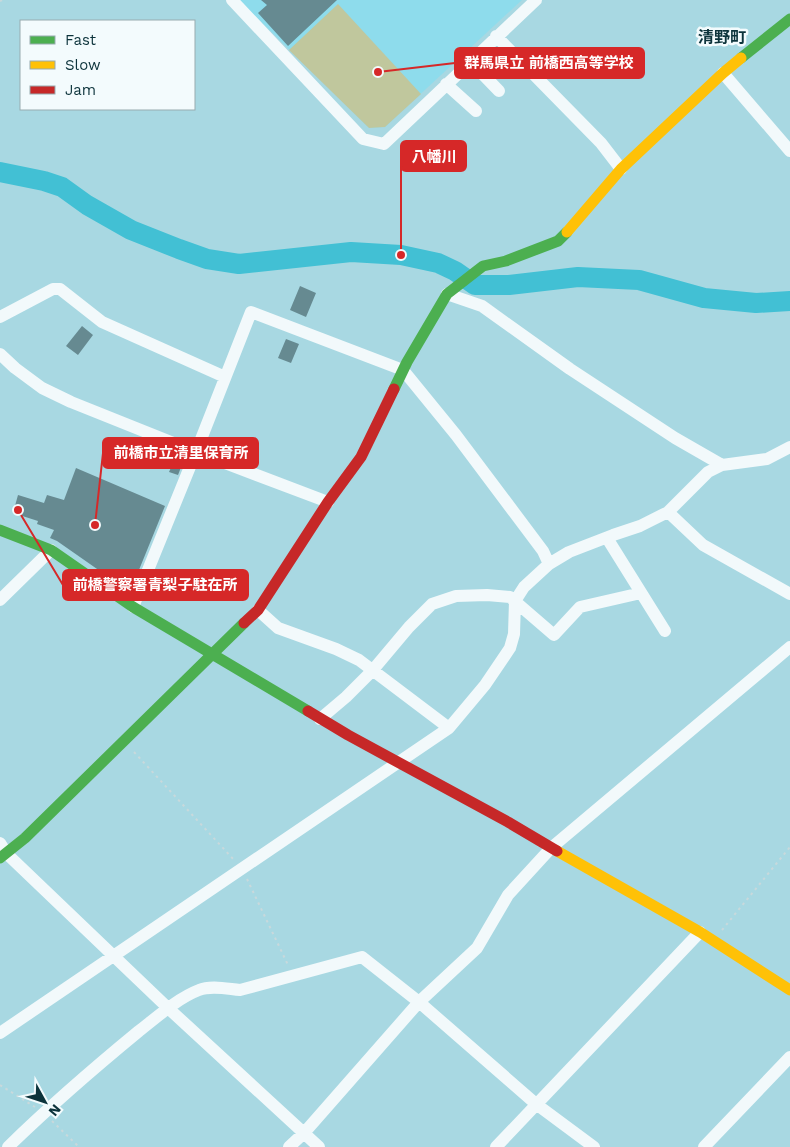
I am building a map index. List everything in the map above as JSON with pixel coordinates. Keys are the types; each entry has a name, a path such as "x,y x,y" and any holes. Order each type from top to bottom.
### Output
{"street":[{"path":"232,0 363,139 384,144 536,0"},
{"path":"319,1147 2,852 124,741 258,610 328,502 361,457 403,370 447,294 483,266 506,261 558,241 578,221 621,169 723,73 790,19"},
{"path":"496,36 601,144 621,169"},
{"path":"470,61 499,91"},
{"path":"723,73 790,151"},
{"path":"446,84 476,111"},
{"path":"0,317 53,289 60,289 102,322 224,377"},
{"path":"447,294 482,306 570,369 675,438 722,465"},
{"path":"133,607 251,312 403,370 543,551 549,564"},
{"path":"0,354 42,388 71,402 328,502"},
{"path":"0,1033 450,728 485,685 510,648 514,634 514,601 524,587 549,564 569,552 640,526 668,512 708,472 722,465 767,459 790,447"},
{"path":"668,512 703,545 790,594"},
{"path":"0,530 51,550 133,607 212,655 700,932 790,990"},
{"path":"607,538 665,631"},
{"path":"0,600 51,550"},
{"path":"320,718 346,697 372,671 409,627 432,604 456,596 487,595 510,597 554,635 580,607 641,593"},
{"path":"258,610 278,628 336,649 359,660 450,728"},
{"path":"289,1147 304,1133 419,1002 477,948 508,895 551,848 790,647"},
{"path":"496,1147 700,932"},
{"path":"8,1147 44,1112 168,1008 200,989 222,988 240,990 362,957 419,1002 536,1104 594,1147"},
{"path":"704,1147 790,1057"}],"path":[{"path":"124,741 242,868 294,976"},
{"path":"713,940 790,847"}],"shaded area":[{"path":"239,0 522,0 385,127 369,128"}],"green space":[{"path":"338,4 421,94 385,127 369,128 289,50"}],"building":[{"path":"261,0 337,0 288,46 258,13 267,5"},
{"path":"300,286 316,293 306,317 290,310"},
{"path":"82,326 93,335 78,355 66,346"},
{"path":"286,339 299,344 291,363 278,358"},
{"path":"177,454 185,457 178,475 169,472"},
{"path":"76,468 165,506 130,592 50,538 54,530 37,524 38,521 13,513 18,495 44,503 47,495 64,500"}],"waterway":[{"path":"0,172 44,181 62,187 87,205 131,230 207,259 239,264 351,252 401,255 438,263 455,271 475,285 509,285 578,277 639,280 704,298 756,303 790,301"}],"traffic: fast":[{"path":"741,58 790,19"},
{"path":"394,389 407,362 447,294 483,266 506,261 558,241 567,232"},
{"path":"0,530 51,550 133,607 308,711"},
{"path":"0,858 25,838 244,623"}],"traffic: slow":[{"path":"567,232 621,169 741,58"},
{"path":"557,851 700,932 790,990"}],"traffic: jam":[{"path":"244,623 258,610 328,502 361,457 394,389"},
{"path":"308,711 557,851"}],"place":[{"name":"群馬県立 前橋西高等学校","path":"378,72"},
{"name":"八幡川","path":"401,255"},
{"name":"前橋警察署青梨子駐在所","path":"18,510"},
{"name":"前橋市立清里保育所","path":"95,525"}],"district":[{"name":"清野町","path":"722,37"}]}
